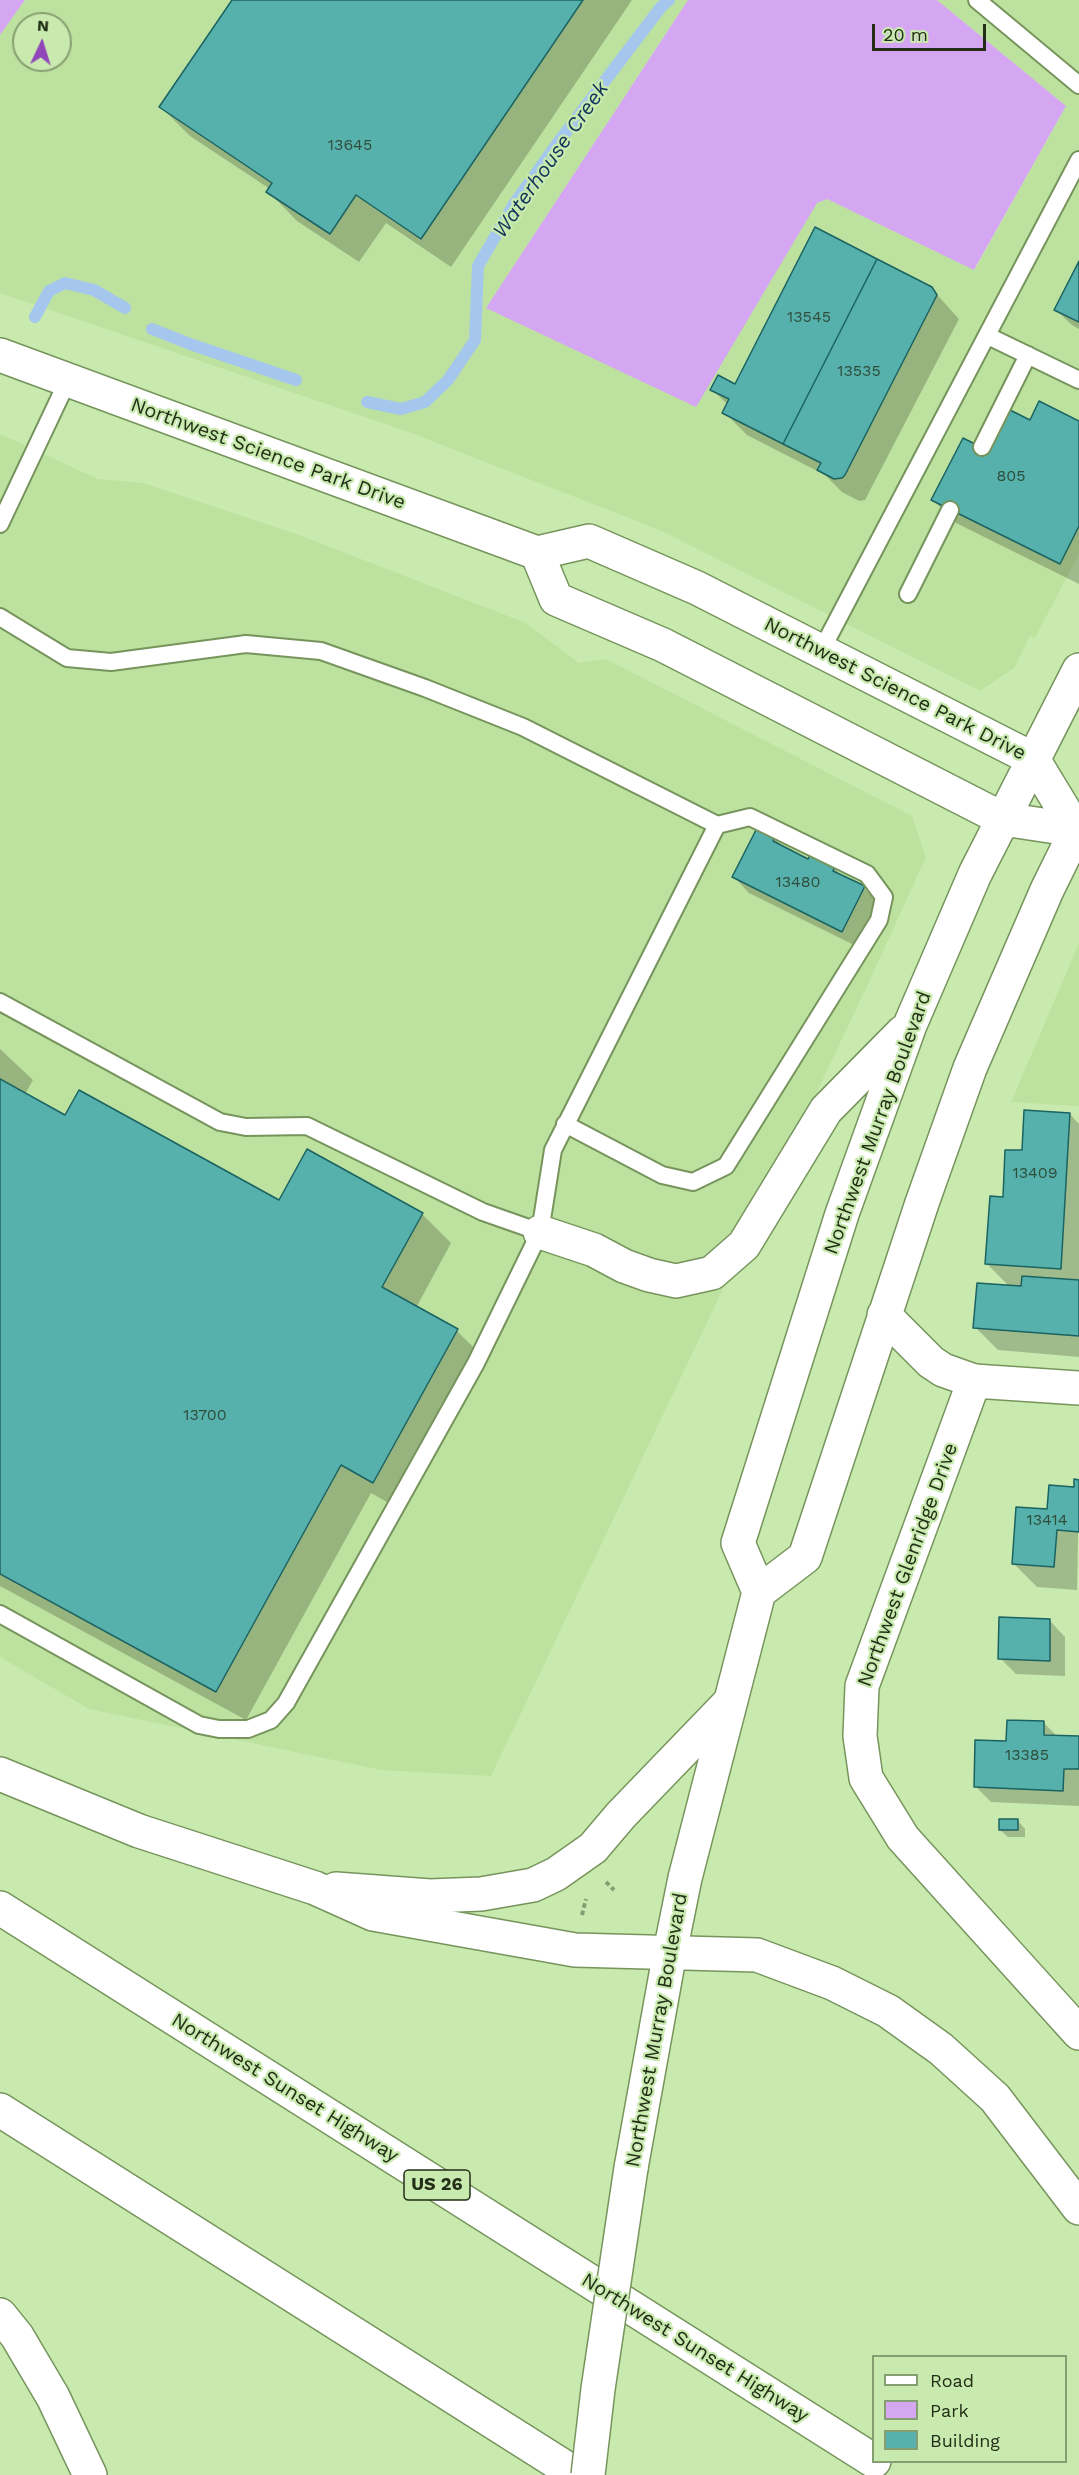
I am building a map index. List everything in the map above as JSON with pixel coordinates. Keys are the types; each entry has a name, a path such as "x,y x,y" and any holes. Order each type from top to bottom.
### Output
{"main road":[{"name":"Northwest Science Park Drive","path":"0,355 537,553 589,541 696,588 1033,759 1078,829"},
{"path":"537,553 556,599 663,645 1003,819 1078,829 1042,901 970,1068 884,1314 805,1557 759,1592"},
{"name":"Northwest Murray Boulevard","path":"588,2475 598,2389 631,2168 670,1953 685,1878 759,1592 738,1543 842,1214 910,1025 975,874 1079,670"},
{"path":"540,1232 594,1250 624,1266 649,1275 676,1281 712,1273 744,1245 826,1110 910,1025"},
{"path":"884,1314 931,1362 943,1370 974,1381 1079,1388"},
{"name":"Northwest Glenridge Drive","path":"974,1381 861,1686 860,1736 866,1778 903,1838 1079,2033"},
{"path":"315,1888 430,1896 481,1894 533,1885 556,1874 593,1848 621,1815 730,1702"},
{"path":"0,1774 139,1831 315,1888 373,1914 575,1950 757,1955 832,1983 888,2011 941,2049 995,2098 1079,2208"},
{"name":"Northwest Sunset Highway","path":"0,1908 872,2460"},
{"path":"0,2110 577,2475"},
{"path":"0,2315 17,2336 53,2397 90,2475"},
{"name":"Northwest Sunset Highway","path":"877,2463 895,2475"}],"lane":[{"path":"977,0 1079,85"},
{"path":"821,651 1079,160"},
{"path":"988,336 1079,380"},
{"path":"982,447 1028,355"},
{"path":"0,524 68,380"},
{"path":"908,594 951,510"},
{"path":"0,617 67,658 111,662 246,644 321,651 425,688 523,727 717,825 750,817 867,874 884,897 879,920 726,1166 693,1182 662,1175 565,1124"},
{"path":"0,1614 199,1725 219,1729 248,1729 271,1720 286,1703 476,1363 540,1232 553,1150 717,825"},
{"path":"0,1002 220,1122 246,1127 307,1126 483,1212 540,1232"}],"shaded area":[{"path":"25,0 688,0 486,308 806,218 817,203 827,199 975,270 1066,106 937,0 1079,0 1079,554 1035,638 1030,636 1014,668 980,691 662,531 406,431 0,293 0,35 12,18 12,72 72,72 72,12 16,12"},
{"path":"0,434 98,479 143,483 299,535 526,623 579,663 606,659 912,816 926,857 869,982 491,1776 381,1770 89,1709 0,1657"},
{"path":"1079,943 1079,1106 1011,1102"}],"green space":[{"path":"0,0 25,0 16,12 12,12 12,18 0,35"},
{"path":"688,0 937,0 1066,106 974,270 827,199 817,203 696,407 486,308"}],"building":[{"path":"232,0 583,0 421,239 356,195 330,234 266,192 272,183 159,107"},
{"path":"815,227 877,259 783,444 722,413 729,399 710,390 718,375 735,384"},
{"path":"877,259 932,287 937,295 845,475 834,479 817,470 821,463 783,444"},
{"path":"1079,261 1079,322 1054,310"},
{"path":"1039,401 1079,421 1079,526 1060,564 931,500 963,438 989,451 1010,410 1030,420"},
{"path":"757,828 775,837 773,841 808,859 810,855 835,866 833,871 865,886 842,932 732,877"},
{"path":"0,1079 65,1115 79,1090 279,1200 307,1149 423,1213 382,1287 458,1329 373,1483 341,1465 216,1692 0,1574"},
{"path":"1024,1110 1070,1113 1061,1269 985,1264 990,1196 1003,1197 1005,1150 1022,1150"},
{"path":"1022,1276 1079,1280 1079,1336 973,1328 977,1283 1021,1286"},
{"path":"1074,1479 1079,1480 1079,1532 1057,1530 1054,1567 1012,1564 1016,1507 1047,1509 1049,1485 1074,1487"},
{"path":"999,1617 1050,1619 1050,1661 998,1659"},
{"path":"1007,1720 1044,1721 1044,1735 1079,1736 1079,1769 1064,1769 1063,1791 974,1787 975,1740 1006,1741"},
{"path":"999,1819 1018,1819 1018,1830 999,1830"}],"waterway":[{"name":"Waterhouse Creek","path":"367,402 401,409 425,402 448,380 475,340 478,266 514,204 661,7 669,0"},
{"name":"Waterhouse Creek","path":"35,317 49,291 65,283 94,290 125,308"},
{"name":"Waterhouse Creek","path":"152,329 296,380"}]}
